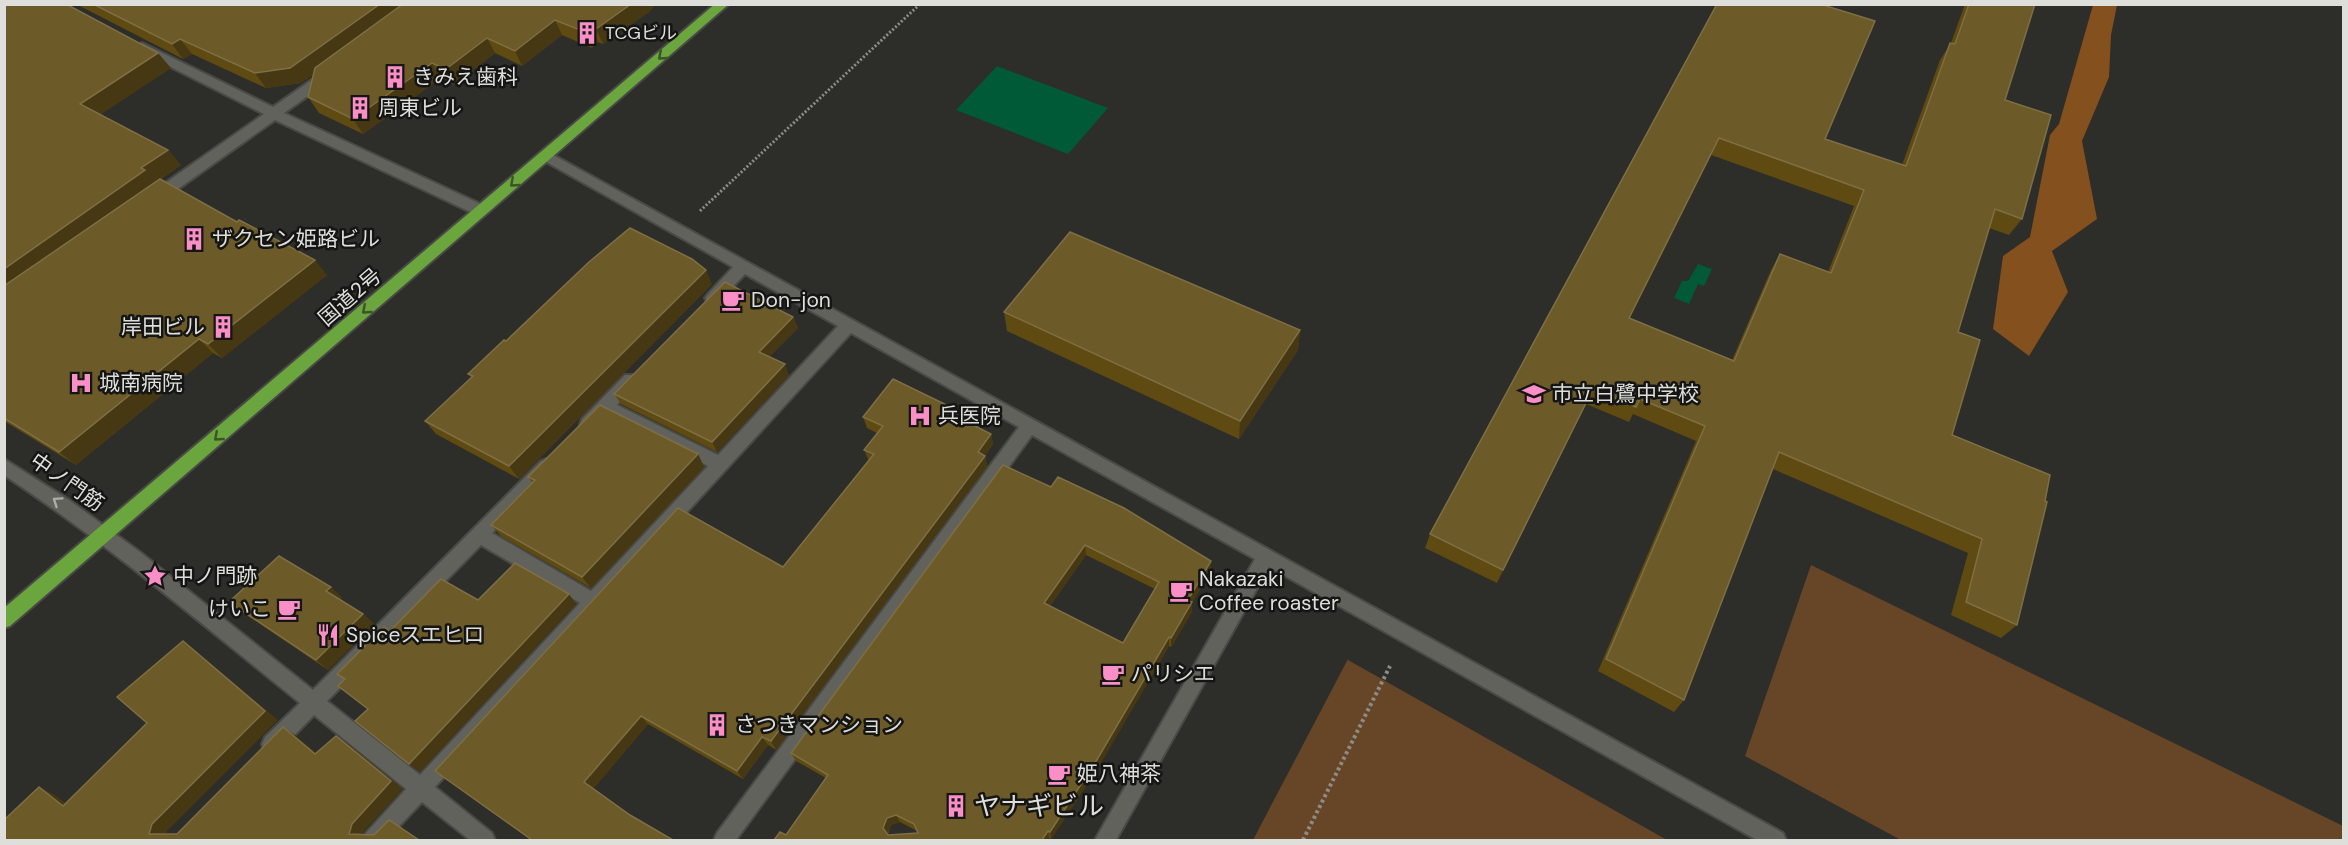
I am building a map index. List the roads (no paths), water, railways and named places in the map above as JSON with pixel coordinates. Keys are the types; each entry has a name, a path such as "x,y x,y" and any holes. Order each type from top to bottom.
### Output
{"highway":[{"name":"国道2号","path":"4,620 723,4"}],"street":[{"path":"131,41 275,114 482,212"},
{"path":"148,203 340,66"},
{"path":"546,156 1776,840"},
{"path":"704,308 744,266"},
{"path":"373,840 849,324"},
{"path":"580,432 646,365"},
{"path":"605,407 719,464"},
{"path":"724,840 1030,425"},
{"path":"257,760 555,458"},
{"name":"中ノ門筋","path":"4,466 104,535 485,840"},
{"path":"479,535 592,601"},
{"path":"1105,840 1266,557"}],"place":[{"name":"TCGビル","path":"587,33"},
{"name":"きみえ歯科","path":"395,77"},
{"name":"周東ビル","path":"360,108"},
{"name":"ザクセン姫路ビル","path":"194,239"},
{"name":"Don-jon","path":"733,300"},
{"name":"岸田ビル","path":"223,327"},
{"name":"城南病院","path":"81,383"},
{"name":"市立白鷺中学校","path":"1534,394"},
{"name":"兵医院","path":"920,416"},
{"name":"中ノ門跡","path":"155,576"},
{"name":"Nakazaki Coffee roaster","path":"1181,591"},
{"name":"けいこ","path":"289,609"},
{"name":"Spiceスエヒロ","path":"328,635"},
{"name":"パリシエ","path":"1113,674"},
{"name":"さつきマンション","path":"717,725"},
{"name":"姫八神茶","path":"1059,774"},
{"name":"ヤナギビル","path":"956,806"}]}
